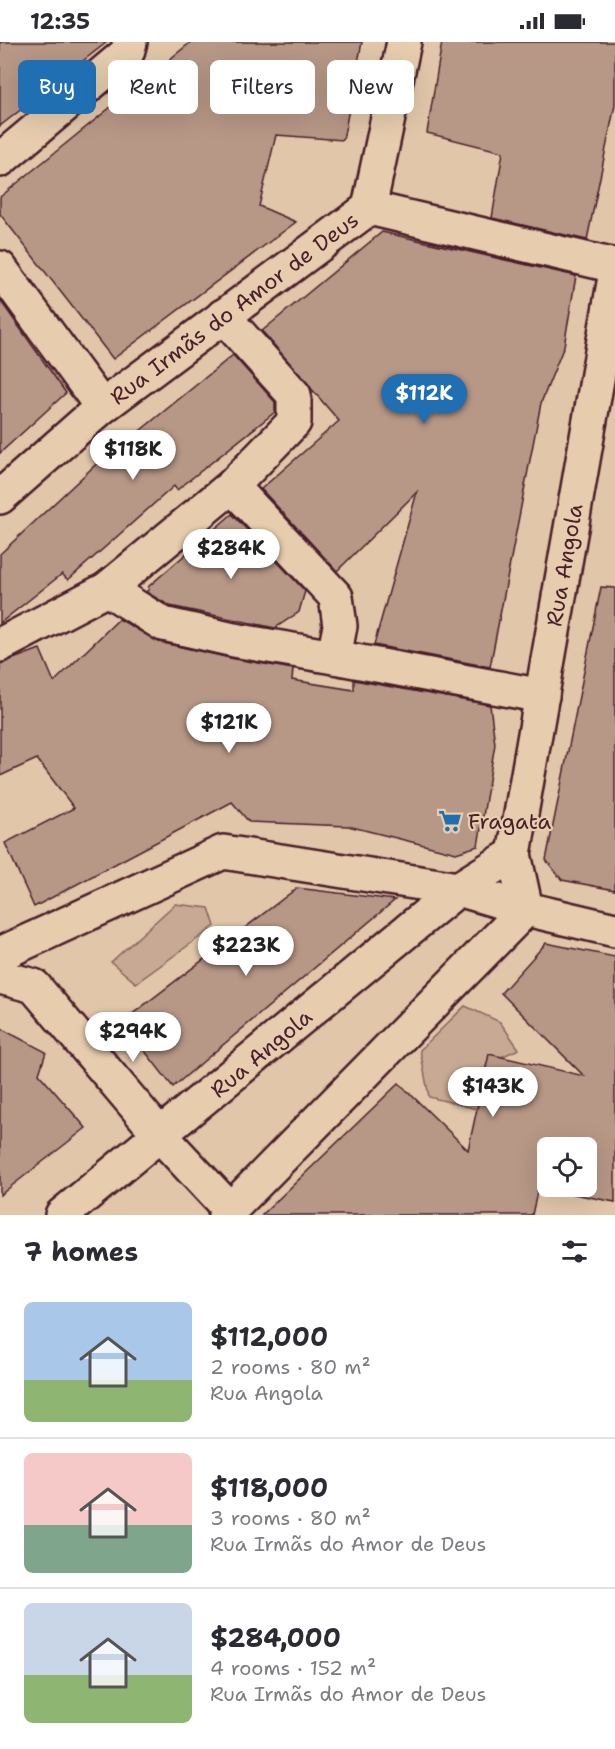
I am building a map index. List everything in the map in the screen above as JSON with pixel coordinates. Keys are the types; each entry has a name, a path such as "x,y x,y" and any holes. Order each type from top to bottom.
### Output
{"street":[{"path":"0,160 127,53 130,42"},
{"name":"Rua Irmãs do Amor de Deus","path":"0,497 102,407 369,208 404,42"},
{"path":"369,208 615,266"},
{"path":"0,268 102,407"},
{"name":"Rua Angola","path":"526,909 514,854 615,277"},
{"path":"0,645 107,589 232,486 294,422 294,395 223,316"},
{"path":"232,486 336,597 340,626 334,657"},
{"path":"107,589 164,624 234,640 542,696"},
{"path":"0,954 223,852 458,889 526,909 615,930"},
{"name":"Rua Angola","path":"62,1215 161,1136 458,889 514,854"},
{"path":"0,977 34,986 227,1213 526,909"}],"shaded area":[{"path":"175,904 209,908 215,926 136,983 111,962"},
{"path":"465,1006 500,1022 519,1049 487,1063 477,1109 429,1097 420,1050"}],"building":[{"path":"0,42 107,42 84,60 18,60 18,112 0,126"},
{"path":"191,42 362,42 359,60 327,60 327,114 348,114 343,140 276,135 259,206 296,222 113,359 0,214 0,197 108,109 108,114 198,114 198,60 169,60"},
{"path":"442,42 615,42 615,105 587,240 492,218 503,152 427,133"},
{"path":"382,232 576,276 564,346 541,403 490,667 374,645 417,492 337,571 261,489 339,421 262,331"},
{"path":"0,300 66,393 0,453"},
{"path":"233,355 275,402 275,412 177,490 174,486 68,580 62,574 0,623 0,554 122,440 125,443"},
{"path":"232,514 305,591 299,612 275,628 170,606 146,592 148,587"},
{"path":"601,587 615,588 615,890 562,880 546,860"},
{"path":"119,619 159,642 293,669 292,680 354,690 354,680 490,705 495,744 478,846 456,853 348,826 249,822 232,802 34,907 5,843 74,808 37,759 0,776 0,664 40,649 54,682"},
{"path":"297,888 395,900 173,1087 122,1022"},
{"path":"546,943 615,957 615,1202 589,1197 597,1197 597,1137 537,1137 537,1192 532,1215 262,1215 399,1083 468,1150 489,1054 584,1076 501,993"},
{"path":"0,1028 46,1052 39,1074 86,1128 0,1195"}],"place":[{"name":"Fragata","path":"450,821"}]}
